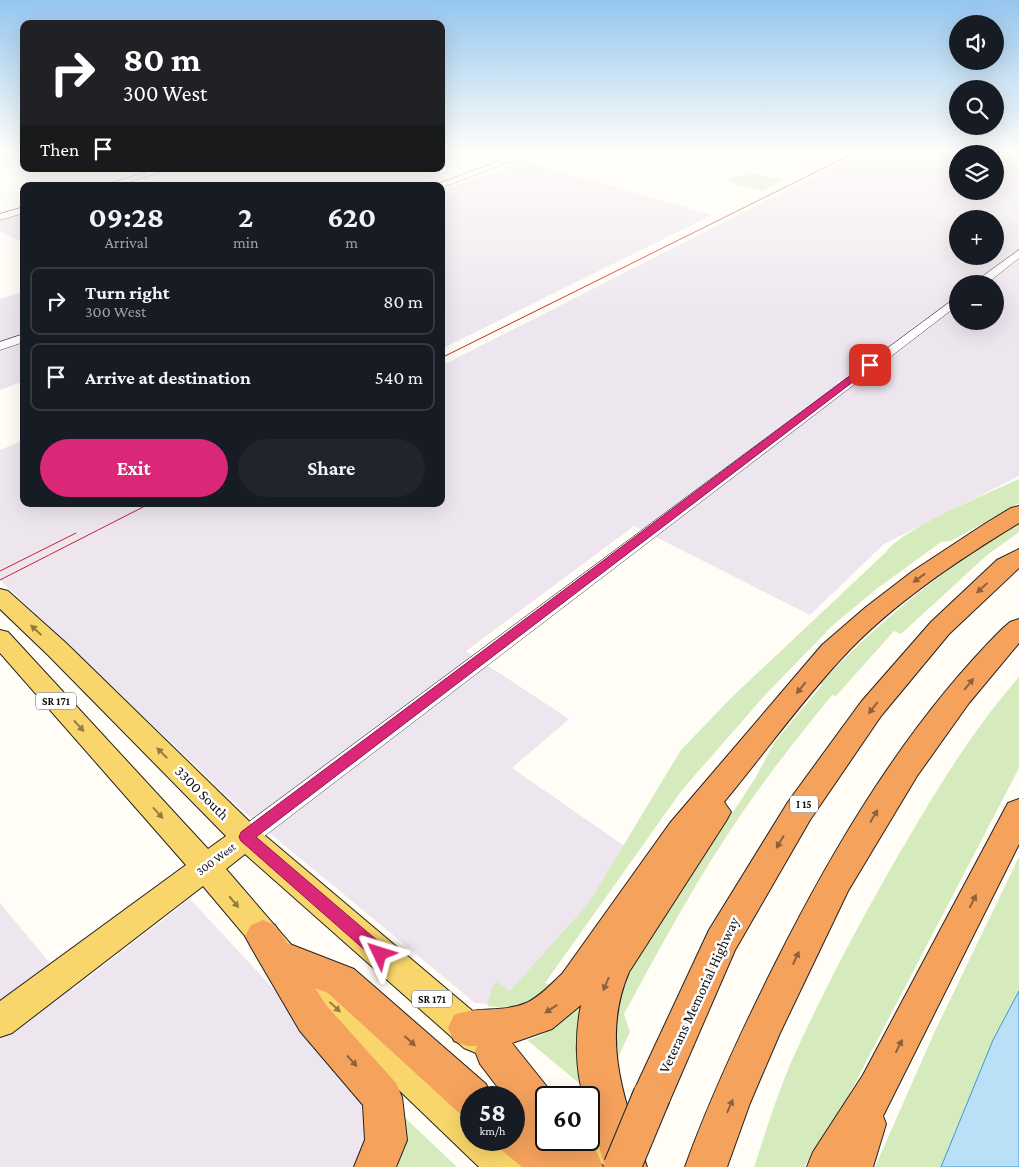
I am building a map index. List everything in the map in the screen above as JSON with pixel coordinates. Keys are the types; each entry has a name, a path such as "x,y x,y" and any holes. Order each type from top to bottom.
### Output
{"highway":[{"path":"535,1104 480,1040 540,1016 557,1005 575,986 681,832 832,652 857,627 968,544 1019,514"},
{"name":"Veterans Memorial Highway","path":"626,1165 652,1095 721,940 799,811 871,709 940,628 1019,556"},
{"path":"708,1159 757,1041 806,937 843,867 880,806 928,734 1019,628"},
{"path":"626,1165 605,1107 596,1055 597,1020 603,990 616,961 710,820 751,749"},
{"path":"828,1167 877,1090 1019,812"},
{"path":"273,947 341,981 460,1087"},
{"path":"273,947 313,1018 382,1097 386,1140 375,1167"},
{"path":"852,1167 877,1090"},
{"path":"525,1144 555,1167"},
{"path":"571,1151 582,1167"}],"main road":[{"name":"3300 South","path":"0,596 72,664 246,837 536,1086"},
{"path":"6,645 48,654 72,664"},
{"name":"SR 171","path":"6,645 177,834 273,947 460,1125"},
{"name":"300 West","path":"0,1022 246,837"},
{"path":"600,1140 626,1165"},
{"path":"489,1151 506,1167"}],"street":[{"path":"0,217 20,211"},
{"path":"990,275 1019,253"},
{"name":"300 West","path":"246,837 949,306"},
{"path":"0,346 20,339"}],"shaded area":[{"path":"445,206 682,206 712,215 445,347"},
{"path":"755,206 1019,206 1019,476 884,544 810,615 634,526 466,651 569,719 512,768 636,854 518,1006 475,1003 242,810 0,580 0,450 20,442 20,507 445,507 445,364"},
{"path":"20,213 20,241 0,231 0,219"},
{"path":"20,292 20,382 0,390 0,299"},
{"path":"190,899 360,1082 366,1136 355,1167 0,1167 0,903 72,990"}],"green space":[{"path":"1019,479 1019,503 951,541 941,542 875,590 832,626 766,694 682,790 545,983 555,985 540,997 524,1004 506,1007 487,1006 492,988 497,982 510,991 588,904 681,750 733,696 895,543 927,522"},
{"path":"1019,524 1019,532 986,556 901,634 894,631 836,696 832,695 797,738 742,813 680,912 624,1014 630,1032 614,1066 612,1043 623,979 756,777 774,743 822,685 820,684 890,617 938,578"},
{"path":"1019,677 1019,768 830,1131 804,1167 754,1167 792,1060 817,1006 858,927 956,760 986,717"},
{"path":"1019,857 1019,1167 875,1167 935,1031"},
{"path":"580,1004 584,1006 585,1086 527,1040 543,1034 569,1016"},
{"path":"400,1113 457,1167 397,1167 401,1148"}],"water":[{"path":"1019,991 1019,1167 941,1167 993,1040"}],"tram line":[{"path":"445,356 746,206"},
{"path":"0,580 143,507"},
{"path":"0,571 76,533"}],"route":[{"path":"380,954 246,837 870,365"}]}
